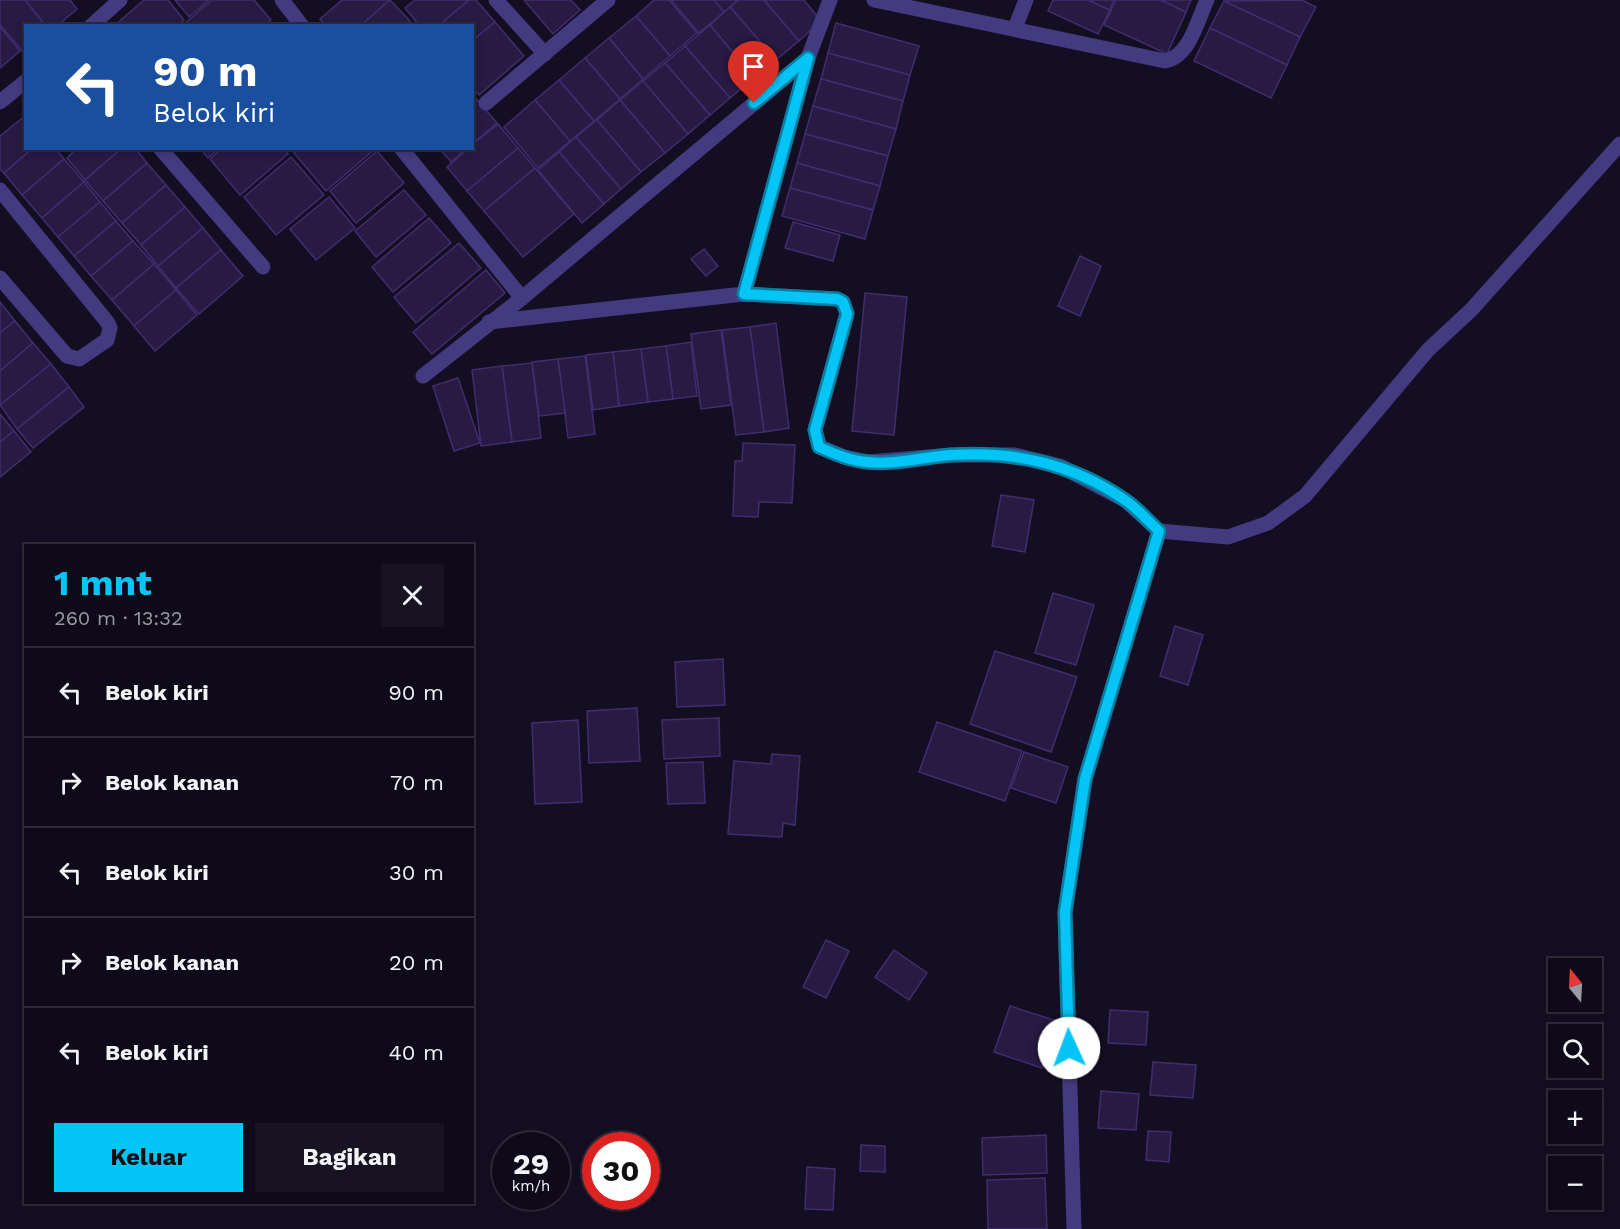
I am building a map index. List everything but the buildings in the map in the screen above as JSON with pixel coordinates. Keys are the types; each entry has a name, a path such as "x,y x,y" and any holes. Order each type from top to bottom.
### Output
{"street":[{"path":"93,24 120,0"},
{"path":"282,0 300,24"},
{"path":"496,0 545,54"},
{"path":"486,103 608,0"},
{"path":"744,294 808,58 830,0"},
{"path":"874,0 1015,28 1165,62 1183,53 1207,0"},
{"path":"1015,28 1026,0"},
{"path":"423,376 522,298 808,58"},
{"path":"0,102 24,83"},
{"path":"489,322 744,294 837,299 846,307 847,314 815,430 819,447 844,457 869,462 952,455 1015,455 1060,466 1125,500 1159,531 1228,537 1268,523 1305,496 1428,350 1471,310 1620,144"},
{"path":"162,150 263,267"},
{"path":"403,150 522,298"},
{"path":"0,190 108,323 110,328 107,339 79,359 67,356 0,278"},
{"path":"1074,1229 1065,912 1085,779 1159,531"}],"route":[{"path":"754,103 808,58 744,294 837,299 846,307 847,314 815,430 819,447 844,457 869,462 952,455 1015,455 1060,466 1125,500 1159,531 1085,779 1065,912 1069,1048"}]}
